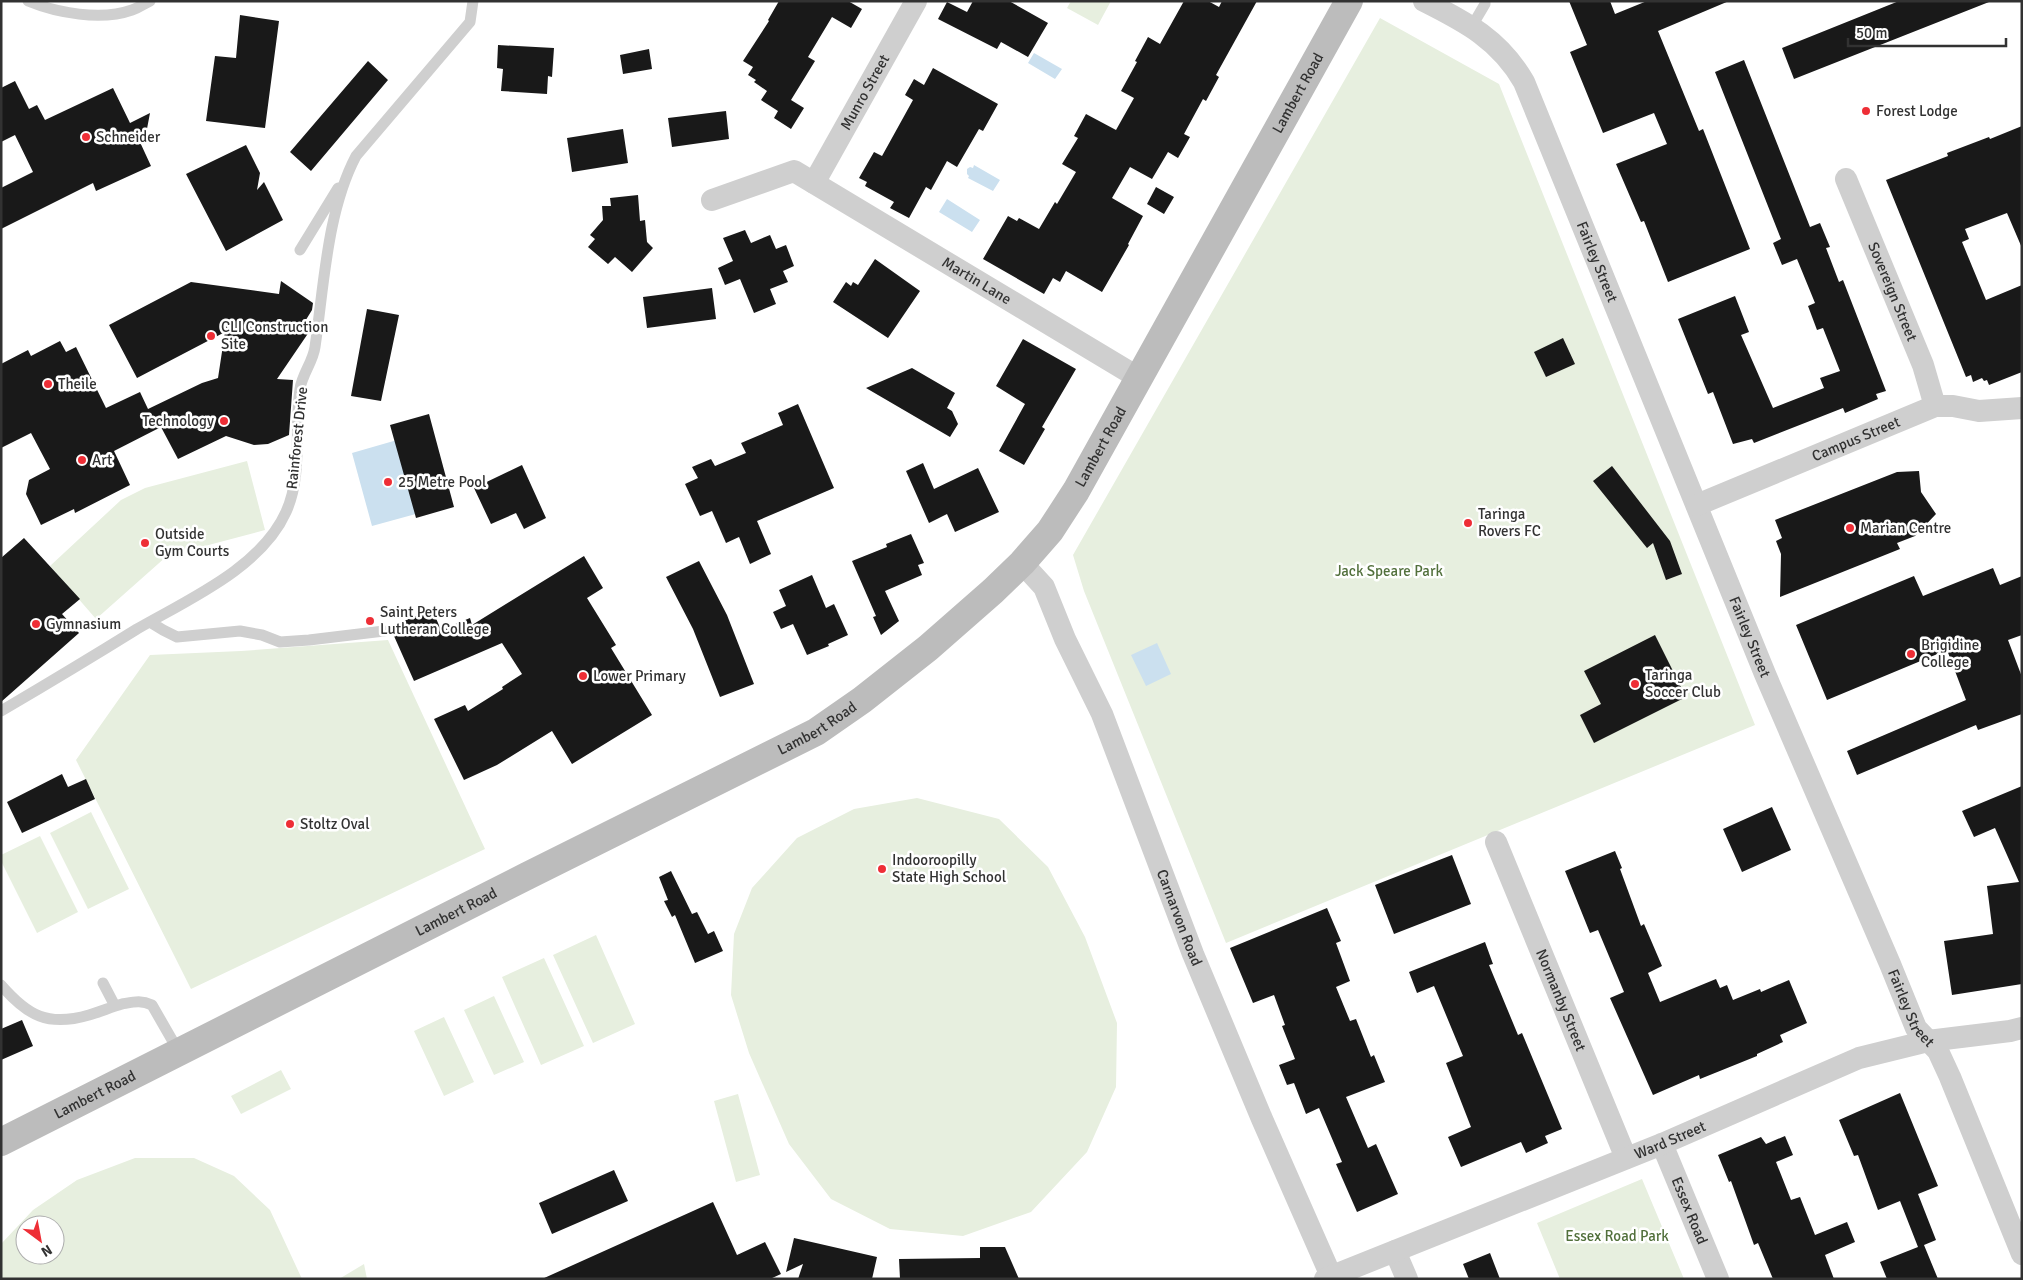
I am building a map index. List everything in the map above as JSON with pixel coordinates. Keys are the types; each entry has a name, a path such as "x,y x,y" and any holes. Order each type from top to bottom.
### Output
{"main road":[{"name":"Lambert Road","path":"1,1142 816,732 862,700 935,642 1022,563 1050,531 1071,499 1349,1"}],"street":[{"name":"Munro Street","path":"814,183 916,1"},
{"name":"Fairley Street","path":"1424,1 1472,26 1498,47 1513,64 1524,82 1698,505 1765,674 1916,1028 1938,1051 1950,1076 2022,1254"},
{"name":"Martin Lane","path":"712,200 794,170 1138,378"},
{"name":"Sovereign Street","path":"1846,178 1925,371 1935,406"},
{"name":"Campus Street","path":"1698,505 1935,406 1953,406 1979,411 2022,408"},
{"name":"Carnarvon Road","path":"1022,563 1044,587 1065,639 1102,714 1193,954 1328,1278"},
{"name":"Normanby Street","path":"1496,842 1626,1158"},
{"name":"Ward Street","path":"1328,1278 1662,1144 1859,1058 1928,1041 2010,1032 2022,1028"},
{"name":"Essex Road","path":"1662,1144 1718,1279"},
{"path":"1395,1250 1407,1279"}],"lane":[{"path":"28,1 69,14 109,14 132,10 150,1"},
{"name":"Rainforest Drive","path":"1,711 235,571 269,539 286,513 291,498 298,445 300,388 314,356 333,218 348,171 356,156 470,22 472,1"},
{"path":"1472,26 1485,1"},
{"path":"300,250 348,171"},
{"path":"150,622 177,637 240,631 262,635 280,642 384,631"},
{"path":"103,983 115,1006"},
{"path":"1,985 30,1012 58,1021 77,1019 115,1006 142,1001 152,1004 179,1052"}],"green space":[{"path":"1071,1 1111,1 1098,25 1067,8"},
{"name":"Jack Speare Park","path":"1380,18 1499,84 1755,725 1226,943 1084,591 1073,555"},
{"name":"Outside Gym Courts","path":"247,461 265,530 167,556 96,619 50,566 121,500 145,488"},
{"name":"Stoltz Oval","path":"388,640 485,849 191,989 76,760 150,655 241,651"},
{"path":"917,798 999,819 1048,867 1085,937 1117,1023 1116,1087 1087,1152 1031,1212 963,1236 890,1229 831,1199 789,1144 749,1053 731,995 734,934 752,888 797,838 854,809"},
{"path":"91,812 129,889 88,909 50,833"},
{"path":"40,836 78,912 37,933 1,861 1,855"},
{"path":"596,935 635,1024 593,1043 553,955"},
{"path":"544,958 584,1046 541,1065 502,977"},
{"path":"494,996 524,1062 494,1075 464,1010"},
{"path":"444,1017 474,1082 444,1096 414,1031"},
{"path":"281,1070 291,1089 241,1114 231,1096"},
{"path":"738,1094 760,1175 736,1182 714,1101"},
{"path":"135,1158 194,1158 234,1176 270,1210 302,1279 1,1279 1,1244 15,1229 15,1265 65,1265 65,1215 28,1215 77,1180"},
{"name":"Essex Road Park","path":"1642,1179 1684,1279 1560,1279 1537,1223"},
{"path":"364,1264 367,1279 339,1279"}],"water":[{"path":"1034,53 1062,69 1055,79 1028,63"},
{"path":"974,165 1000,180 993,191 968,178 967,169 973,168"},
{"path":"947,199 980,220 972,232 939,212"},
{"name":"25 Metre Pool","path":"404,438 423,512 372,526 352,453"},
{"path":"1157,643 1171,674 1146,686 1131,655"}],"building":[{"path":"779,1 848,1 862,9 851,28 832,17 808,57 815,61 791,100 804,108 791,129 774,118 778,111 761,100 767,91 748,75 753,67 743,61 769,21"},
{"path":"973,1 1009,1 1048,23 1028,57 1001,42 997,49 938,19 947,2 967,12"},
{"path":"1184,1 1208,1 1219,7 1222,1 1257,1 1216,75 1219,77 1206,101 1203,99 1184,134 1190,137 1178,158 1168,152 1152,179 1130,167 1112,198 1143,216 1102,292 1066,271 1060,282 1053,278 1044,294 983,259 1008,216 1017,221 1019,218 1039,229 1076,172 1062,164 1078,138 1074,136 1086,114 1116,130 1134,98 1121,91 1137,62 1135,61 1148,37 1160,44"},
{"path":"1569,1 1610,1 1615,14 1647,1 1729,1 1658,31 1699,131 1703,129 1750,249 1668,282 1644,221 1641,222 1616,164 1667,144 1654,113 1603,133 1570,52 1587,45"},
{"path":"1899,1 1989,2 1794,79 1782,48"},
{"path":"240,15 279,21 265,128 206,121 215,56 236,58"},
{"path":"498,45 554,48 552,77 548,76 547,94 501,91 503,69 497,68"},
{"path":"649,49 652,69 623,74 620,55"},
{"path":"1744,60 1810,227 1820,223 1830,247 1826,248 1839,282 1843,280 1886,391 1876,394 1878,399 1845,413 1843,408 1754,443 1752,439 1733,444 1713,392 1708,394 1678,319 1735,296 1749,332 1741,335 1773,408 1824,388 1820,378 1840,371 1823,328 1817,330 1808,306 1815,303 1797,259 1782,265 1773,243 1781,239 1715,72"},
{"path":"368,61 388,80 311,171 290,152"},
{"path":"933,68 998,104 983,131 979,129 957,167 947,161 931,190 926,187 909,218 890,208 894,202 865,186 867,182 859,178 874,152 882,156 913,100 905,95 914,79 924,85"},
{"path":"15,81 29,109 37,105 45,120 113,88 130,123 150,113 146,134 139,140 151,166 96,191 93,183 1,229 1,188 33,172 15,135 1,142 1,88"},
{"path":"726,111 729,139 672,147 668,118"},
{"path":"2022,126 2022,248 2007,213 1965,229 1969,239 1962,242 1986,300 2022,285 2022,372 1989,385 1987,380 1984,381 1982,378 1973,382 1971,375 1966,377 1886,180 1948,156 1947,153"},
{"path":"623,129 628,163 572,172 567,138"},
{"path":"246,145 260,173 257,190 264,182 283,220 226,251 186,174"},
{"path":"1156,187 1174,197 1164,214 1147,204"},
{"path":"638,195 640,221 645,220 647,242 653,248 632,272 615,257 608,264 588,247 595,239 590,235 603,220 602,206 611,206 610,198"},
{"path":"745,230 751,243 770,235 776,249 786,245 794,266 783,271 788,282 770,289 776,304 754,313 740,279 725,285 718,268 733,261 723,238"},
{"path":"875,259 920,291 888,338 833,302 846,282 851,286 853,282 858,285"},
{"path":"281,281 313,303 312,310 304,323 310,327 309,332 277,379 293,380 289,435 268,444 254,445 226,436 178,459 161,427 114,451 130,485 75,513 74,509 41,525 26,494 29,480 50,469 31,433 1,448 1,364 28,350 31,356 60,341 66,352 76,347 106,408 140,392 148,409 202,383 218,378 225,332 137,378 109,325 191,282 279,294"},
{"path":"712,288 716,319 647,328 643,297"},
{"path":"367,309 399,315 381,401 351,396"},
{"path":"1563,338 1575,364 1546,377 1534,352"},
{"path":"1023,339 1076,369 1042,427 1045,429 1024,465 999,451 1025,404 996,386"},
{"path":"912,368 955,393 947,408 952,411 958,424 950,437 866,388"},
{"path":"798,404 834,488 757,521 771,554 750,564 739,537 726,543 712,511 700,516 685,484 698,478 692,467 711,459 715,466 746,453 741,443 783,425 778,413"},
{"path":"429,414 454,507 416,518 390,425"},
{"path":"923,463 934,489 978,468 999,512 955,532 947,514 929,523 906,471"},
{"path":"522,465 546,518 524,529 516,513 491,524 474,488"},
{"path":"1612,466 1670,541 1682,574 1666,580 1653,543 1647,548 1593,481"},
{"name":"Marian Centre","path":"1919,471 1921,492 1936,514 1915,536 1897,543 1900,549 1780,597 1781,554 1776,541 1782,538 1775,520 1897,472"},
{"path":"911,534 924,563 918,565 922,575 885,591 899,621 881,635 873,617 876,616 852,561 887,547 886,544"},
{"name":"Gymnasium","path":"24,538 80,599 62,614 79,633 1,702 1,558"},
{"path":"584,556 603,588 587,598 616,645 611,648 652,715 572,764 552,731 497,765 464,780 434,719 465,705 468,711 503,689 502,687 522,674 502,643 414,681 390,627 432,609 441,630 470,618 472,625"},
{"path":"699,561 727,615 754,684 720,697 693,629 666,577"},
{"path":"1993,568 2000,585 2022,576 2022,635 2008,640 2022,677 2022,714 1978,730 1976,725 1857,775 1847,751 1966,700 1947,650 1827,700 1796,625 1914,576 1923,596"},
{"path":"812,575 826,608 834,604 848,635 828,644 829,646 807,655 793,624 781,629 773,612 786,606 779,590"},
{"name":"Taringa Soccer Club","path":"1655,635 1686,697 1594,743 1580,715 1601,704 1584,671"},
{"path":"62,774 68,787 86,779 95,799 22,833 7,802"},
{"path":"2022,786 2022,984 1952,995 1944,941 1993,934 1987,886 2019,882 1995,828 1974,837 1962,811"},
{"path":"1772,807 1791,850 1742,872 1723,829"},
{"path":"1615,851 1641,926 1644,924 1662,966 1648,973 1660,1002 1716,979 1720,988 1727,985 1733,1000 1760,989 1761,992 1789,980 1807,1023 1780,1035 1783,1042 1757,1054 1757,1056 1700,1079 1699,1075 1653,1095 1610,998 1624,992 1598,930 1590,933 1565,871"},
{"path":"1452,855 1471,904 1394,934 1375,885"},
{"path":"671,871 692,914 697,912 708,934 714,931 723,951 695,963 675,915 672,917 664,901 668,900 659,877"},
{"path":"1327,908 1341,941 1336,943 1350,981 1336,987 1350,1021 1356,1019 1371,1057 1374,1055 1385,1082 1346,1097 1368,1148 1376,1144 1398,1194 1357,1212 1336,1164 1342,1162 1319,1108 1306,1114 1294,1083 1287,1085 1279,1065 1295,1059 1282,1026 1285,1025 1274,995 1253,1003 1230,948"},
{"path":"1485,942 1493,964 1489,965 1518,1035 1522,1033 1562,1129 1545,1136 1548,1143 1526,1153 1521,1142 1461,1167 1448,1137 1471,1127 1446,1063 1463,1056 1434,986 1417,993 1409,972"},
{"path":"22,1020 33,1046 1,1060 1,1029"},
{"path":"1900,1093 1938,1186 1918,1194 1936,1240 1924,1245 1938,1279 1887,1279 1880,1262 1918,1247 1900,1201 1878,1210 1858,1155 1854,1156 1839,1120"},
{"path":"1785,1136 1793,1155 1776,1162 1791,1200 1800,1197 1815,1235 1847,1222 1855,1242 1825,1255 1834,1279 1773,1279 1758,1243 1754,1245 1731,1181 1729,1182 1718,1155 1761,1137 1766,1144"},
{"path":"614,1170 628,1201 552,1234 539,1203"},
{"path":"713,1202 737,1255 765,1242 781,1274 770,1279 542,1279"},
{"path":"794,1238 877,1257 872,1279 798,1279 803,1264 786,1272"},
{"path":"980,1247 1005,1247 1019,1279 900,1279 899,1259 980,1258"},
{"path":"1490,1253 1500,1279 1469,1279 1463,1264"}],"place":[{"name":"Forest Lodge","path":"1866,111"},
{"name":"Schneider","path":"86,137"},
{"name":"CLI Construction Site","path":"211,336"},
{"name":"Theile","path":"48,384"},
{"name":"Technology","path":"224,421"},
{"name":"Art","path":"82,460"},
{"name":"25 Metre Pool","path":"388,482"},
{"name":"Taringa Rovers FC","path":"1468,523"},
{"name":"Marian Centre","path":"1850,528"},
{"name":"Outside Gym Courts","path":"145,543"},
{"name":"Saint Peters Lutheran College","path":"370,621"},
{"name":"Gymnasium","path":"36,624"},
{"name":"Brigidine College","path":"1911,654"},
{"name":"Lower Primary","path":"583,676"},
{"name":"Taringa Soccer Club","path":"1635,684"},
{"name":"Stoltz Oval","path":"290,824"},
{"name":"Indooroopilly State High School","path":"882,869"}]}
